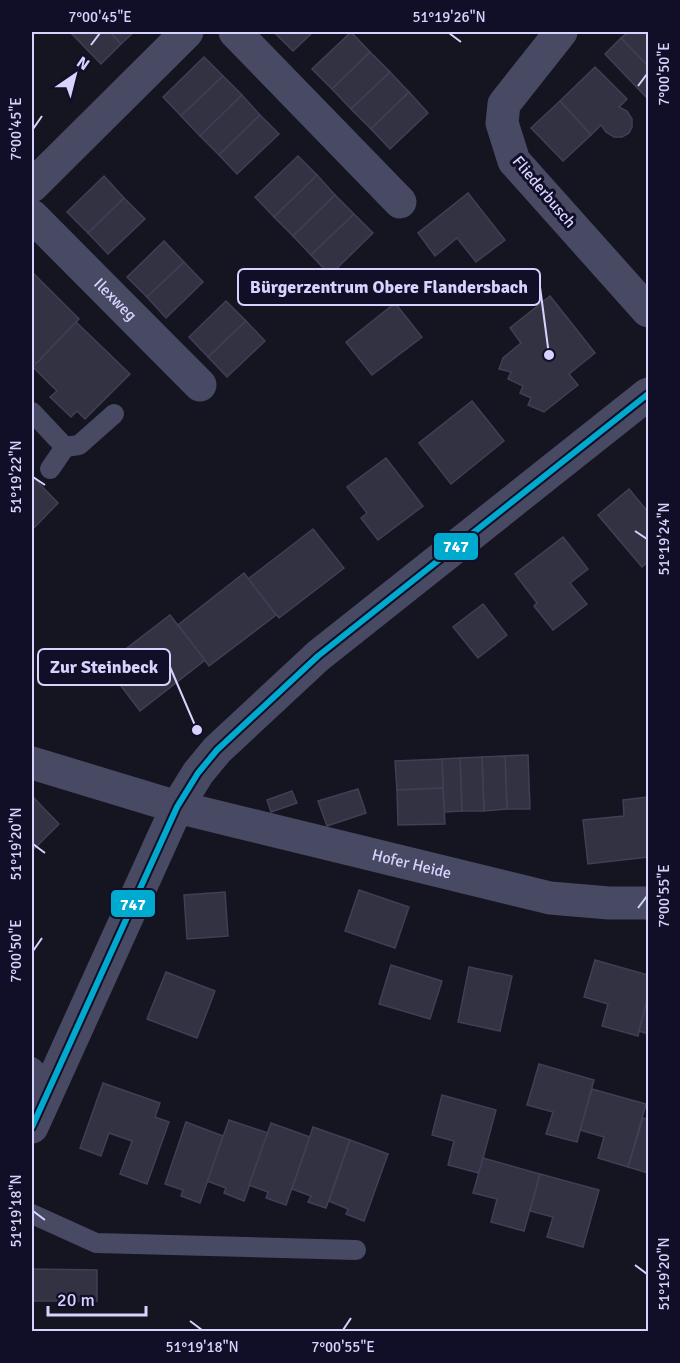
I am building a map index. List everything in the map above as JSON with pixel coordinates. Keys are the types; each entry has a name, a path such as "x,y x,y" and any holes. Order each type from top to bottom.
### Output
{"street":[{"path":"32,186 187,32"},
{"path":"235,32 400,202"},
{"name":"Fliederbusch","path":"561,32 504,104 502,123 514,161 648,311"},
{"name":"Ilexweg","path":"32,216 200,386"},
{"path":"32,1127 41,1075 177,807 198,773 217,750 318,656 648,394"},
{"name":"Hofer Heide","path":"32,764 177,807 550,898 609,903 648,903"}],"lane":[{"path":"32,412 65,447"},
{"path":"50,469 65,447 79,445 114,414"},
{"path":"32,1214 96,1243 356,1250"}],"building":[{"path":"70,32 110,32 121,44 101,64"},
{"path":"110,32 134,32 121,44"},
{"path":"274,32 313,32 293,51"},
{"path":"351,32 370,52 332,89 312,69"},
{"path":"628,32 648,32 648,66 621,38"},
{"path":"621,38 648,66 648,95 646,97 605,54"},
{"path":"370,52 390,72 351,109 332,89"},
{"path":"204,57 223,76 181,116 163,97"},
{"path":"595,67 627,99 619,107 627,111 632,119 632,127 629,133 622,137 614,137 601,125 591,135 560,101"},
{"path":"390,72 409,92 371,129 351,109"},
{"path":"223,76 242,95 200,136 181,116"},
{"path":"409,92 428,113 390,149 371,129"},
{"path":"242,95 260,115 219,155 200,136"},
{"path":"560,101 591,135 563,161 531,128"},
{"path":"260,115 279,134 237,174 219,155"},
{"path":"298,156 317,175 274,217 255,197"},
{"path":"317,175 335,195 293,236 274,217"},
{"path":"104,176 124,198 88,233 67,212"},
{"path":"468,193 505,240 476,262 457,238 435,256 418,233"},
{"path":"335,195 354,214 311,255 293,236"},
{"path":"124,198 145,219 108,254 88,233"},
{"path":"354,214 373,233 330,275 311,255"},
{"path":"164,241 184,262 147,297 127,277"},
{"path":"184,262 203,282 166,318 147,297"},
{"path":"32,272 79,319 36,364 32,360"},
{"path":"550,296 595,353 569,374 578,385 544,412 528,405 531,398 520,393 523,386 508,379 511,372 499,369 503,358 521,343 510,328"},
{"path":"226,301 246,321 208,357 189,337"},
{"path":"395,303 422,337 372,375 346,342"},
{"path":"246,321 265,341 227,377 208,357"},
{"path":"76,322 130,374 85,419 77,411 71,417 50,397 57,391 33,367"},
{"path":"472,401 504,441 451,484 419,443"},
{"path":"386,458 423,506 378,540 361,518 367,513 347,487"},
{"path":"32,476 58,503 32,530"},
{"path":"629,489 648,512 648,562 642,567 598,515"},
{"path":"313,529 344,568 279,618 248,579"},
{"path":"563,537 588,569 570,583 587,604 553,630 534,606 537,603 515,574"},
{"path":"244,573 276,615 209,666 178,625"},
{"path":"483,604 507,635 478,658 453,627"},
{"path":"170,615 205,660 140,711 105,665"},
{"path":"528,755 530,809 507,809 505,756"},
{"path":"505,756 507,809 484,811 482,757"},
{"path":"482,757 484,811 462,811 460,758"},
{"path":"460,758 462,811 444,812 442,759"},
{"path":"442,759 443,788 397,790 395,761"},
{"path":"443,788 445,824 398,825 397,790"},
{"path":"358,789 366,813 327,826 318,801"},
{"path":"292,791 297,803 271,812 267,800"},
{"path":"32,796 59,824 32,851"},
{"path":"648,797 648,857 588,864 583,820 624,816 623,800"},
{"path":"359,890 409,907 395,948 345,931"},
{"path":"225,892 228,936 187,939 184,895"},
{"path":"595,960 648,975 648,995 638,1036 602,1026 608,1004 584,997"},
{"path":"391,965 442,981 430,1019 379,1004"},
{"path":"469,967 512,976 500,1031 458,1022"},
{"path":"166,972 215,991 197,1038 147,1019"},
{"path":"648,996 648,1034 639,1031"},
{"path":"539,1064 594,1080 577,1142 546,1134 553,1112 527,1105"},
{"path":"103,1083 160,1103 155,1117 169,1122 147,1184 120,1174 132,1141 109,1133 101,1156 80,1148"},
{"path":"592,1089 646,1104 628,1167 598,1158 604,1137 580,1130"},
{"path":"442,1095 496,1110 479,1173 448,1165 454,1141 432,1135"},
{"path":"643,1118 648,1119 648,1173 628,1167"},
{"path":"229,1120 268,1133 244,1201 224,1193 226,1188 207,1181"},
{"path":"186,1122 223,1136 200,1203 181,1196 183,1190 165,1184"},
{"path":"271,1123 310,1137 286,1205 266,1198 268,1192 249,1185"},
{"path":"313,1127 350,1140 326,1208 308,1202 311,1196 292,1189"},
{"path":"350,1140 388,1154 364,1221 346,1214 348,1209 329,1201"},
{"path":"483,1158 540,1174 524,1231 491,1222 497,1199 473,1193"},
{"path":"540,1174 599,1190 583,1247 547,1237 553,1217 530,1211"},
{"path":"32,1269 97,1270 97,1301 32,1301"}],"transit line":[{"name":"747","path":"32,1127 177,807 198,773 217,750 318,656 648,394"}],"place":[{"name":"Bürgerzentrum Obere Flandersbach","path":"549,355"},
{"name":"Zur Steinbeck","path":"197,730"}]}
